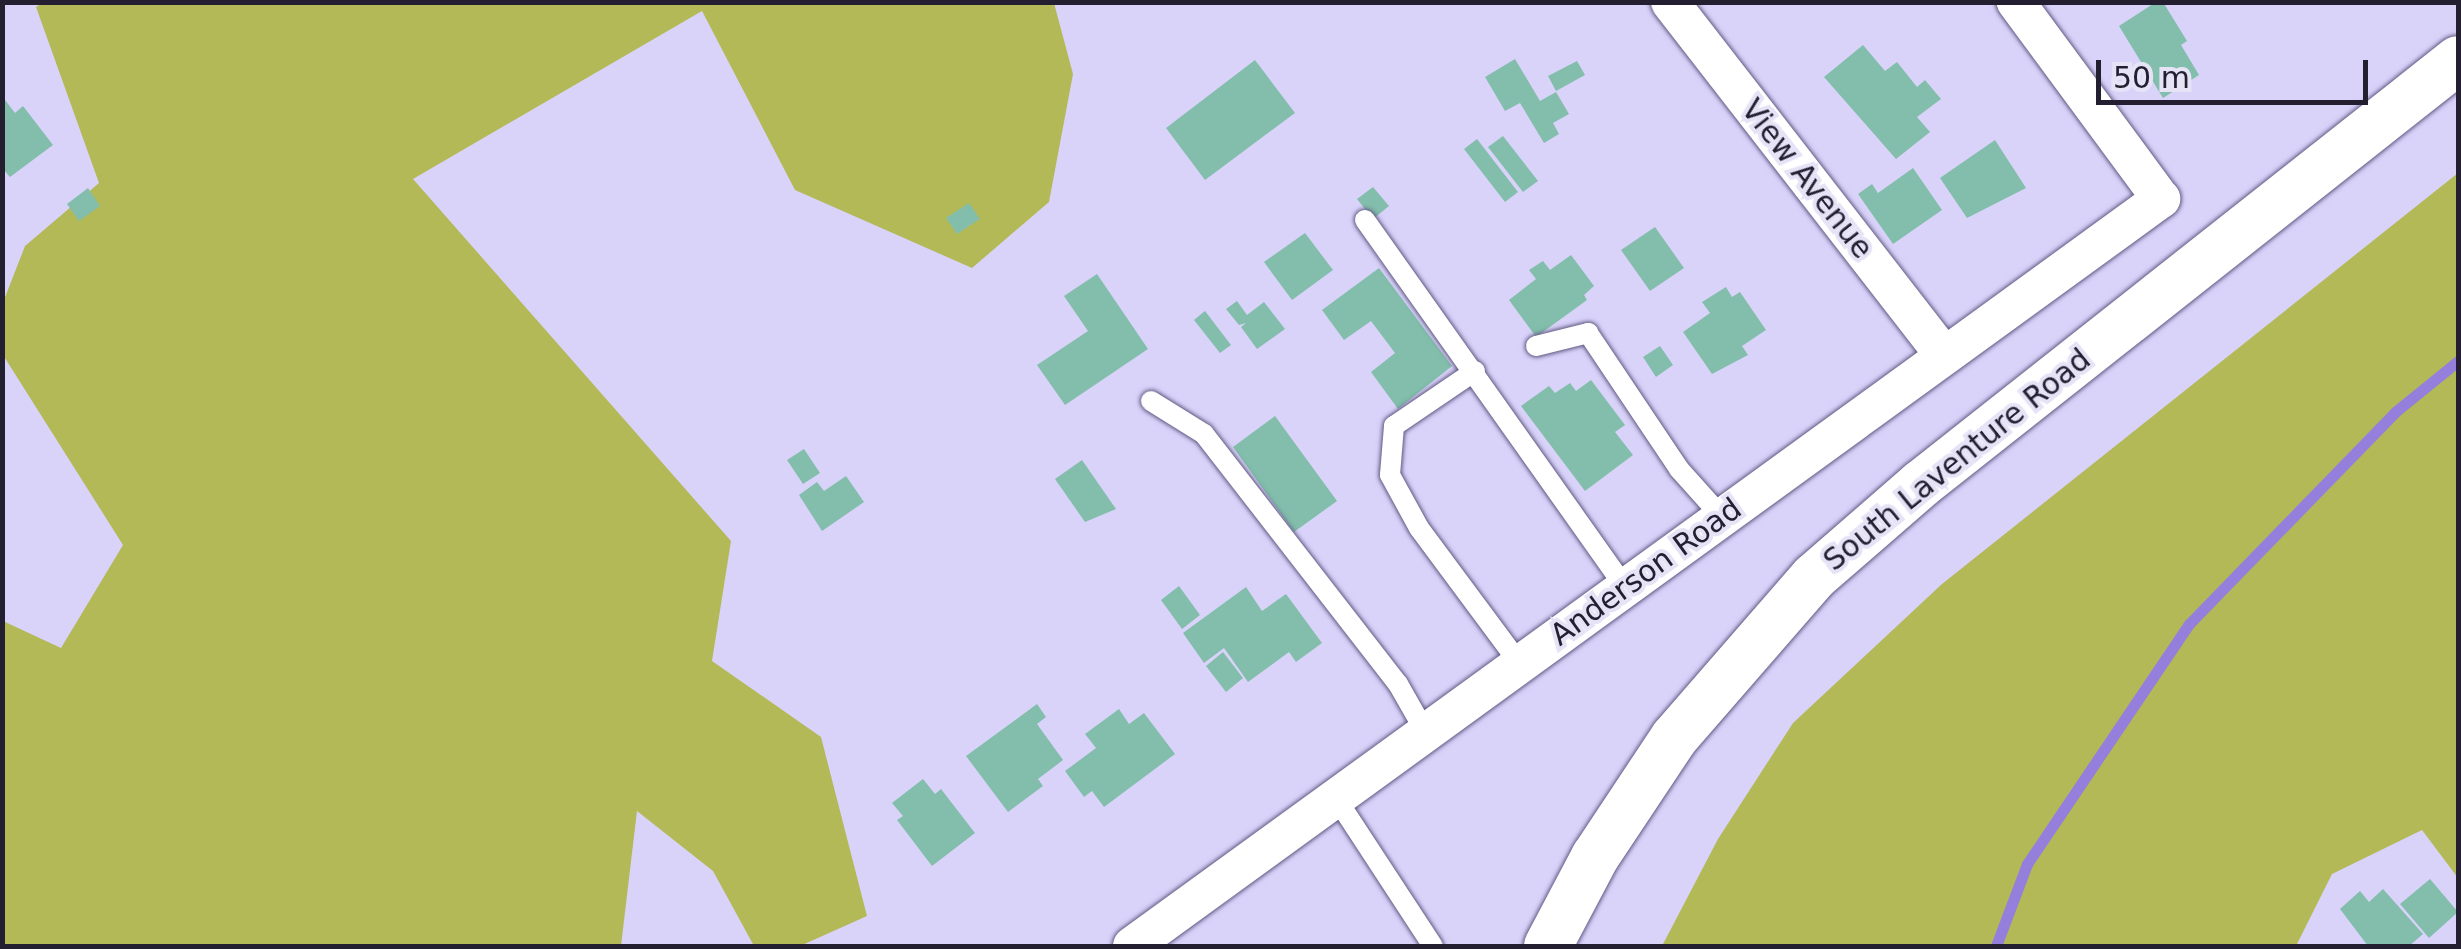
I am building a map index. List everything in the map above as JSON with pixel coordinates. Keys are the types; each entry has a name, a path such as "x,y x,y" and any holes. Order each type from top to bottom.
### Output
{"street":[{"name":"View Avenue","path":"1670,2 1944,355"},
{"name":"Anderson Road","path":"1132,946 2161,199 2016,2"},
{"name":"South Laventure Road","path":"1548,946 1596,857 1674,738 1814,578 1936,472 2458,60"}],"lane":[{"path":"1366,220 1625,587"},
{"path":"1536,346 1588,332 1679,469 1722,516"},
{"path":"1475,371 1394,426 1390,475 1419,528 1520,664"},
{"path":"1152,401 1204,434 1398,684 1426,732"},
{"path":"1336,798 1433,946"}],"green space":[{"path":"42,3 1054,3 1073,74 1049,202 972,268 795,190 702,11 413,179 731,541 712,661 821,737 867,916 800,946 754,946 713,871 637,811 621,946 3,946 3,621 61,648 123,545 3,355 2,305 25,246 99,183 36,7"},
{"path":"2458,173 2458,878 2422,830 2332,874 2296,946 1662,946 1718,839 1793,723 1942,584"}],"building":[{"path":"2156,2 2163,2 2187,41 2181,45 2199,75 2163,98 2119,26"},
{"path":"1863,45 1885,71 1897,62 1917,87 1925,80 1941,99 1917,117 1930,132 1896,159 1824,77"},
{"path":"1515,59 1540,101 1556,92 1569,114 1553,123 1559,134 1544,143 1520,103 1505,111 1485,77"},
{"path":"1255,60 1295,113 1205,180 1166,128"},
{"path":"1577,61 1585,75 1556,91 1548,76"},
{"path":"2,96 15,113 23,106 53,145 10,177 2,168"},
{"path":"1503,136 1538,181 1523,192 1488,147"},
{"path":"1477,139 1518,192 1505,202 1464,149"},
{"path":"1995,140 2026,188 1967,218 1940,178"},
{"path":"1913,168 1942,210 1893,244 1858,194 1872,184 1878,193"},
{"path":"1373,187 1389,206 1373,219 1357,199"},
{"path":"88,188 100,206 79,221 67,204"},
{"path":"969,203 980,219 957,234 946,218"},
{"path":"1655,227 1684,268 1650,291 1621,250"},
{"path":"1305,233 1333,270 1292,300 1264,262"},
{"path":"1571,255 1594,286 1584,295 1587,300 1536,337 1509,300 1536,279 1529,270 1543,261 1550,270"},
{"path":"1379,268 1452,366 1398,409 1371,372 1395,353 1371,321 1344,340 1322,310"},
{"path":"1097,274 1148,349 1065,405 1037,365 1088,331 1064,296"},
{"path":"1726,287 1732,297 1740,292 1766,330 1742,346 1748,355 1712,374 1683,332 1710,313 1702,302"},
{"path":"1237,301 1247,315 1264,302 1285,329 1257,349 1241,327 1246,323 1239,325 1226,309"},
{"path":"1205,311 1231,345 1220,353 1194,320"},
{"path":"1660,346 1673,365 1656,377 1643,357"},
{"path":"1591,380 1625,425 1615,432 1633,455 1585,491 1521,406 1549,386 1555,393 1570,383 1576,391"},
{"path":"1275,416 1337,501 1294,532 1233,447"},
{"path":"804,449 820,473 803,484 787,460"},
{"path":"1082,460 1116,509 1085,522 1055,479"},
{"path":"846,476 864,502 822,531 799,495 817,482 824,491"},
{"path":"1179,586 1200,615 1182,629 1161,600"},
{"path":"1246,587 1262,611 1286,594 1322,643 1296,662 1289,652 1248,682 1224,648 1204,663 1183,633"},
{"path":"1223,652 1243,678 1226,692 1206,666"},
{"path":"1037,704 1046,717 1037,724 1063,760 1038,779 1043,786 1008,812 966,756"},
{"path":"1119,709 1129,724 1144,713 1175,754 1104,807 1092,791 1084,797 1065,771 1096,748 1085,734"},
{"path":"923,779 935,794 941,789 975,833 932,866 897,820 903,816 892,803"},
{"path":"2430,879 2458,912 2429,938 2400,904"},
{"path":"2383,889 2423,934 2409,946 2368,946 2340,909 2360,891 2369,902"}],"waterway":[{"path":"1996,946 2027,864 2189,624 2395,412 2458,361"}]}
